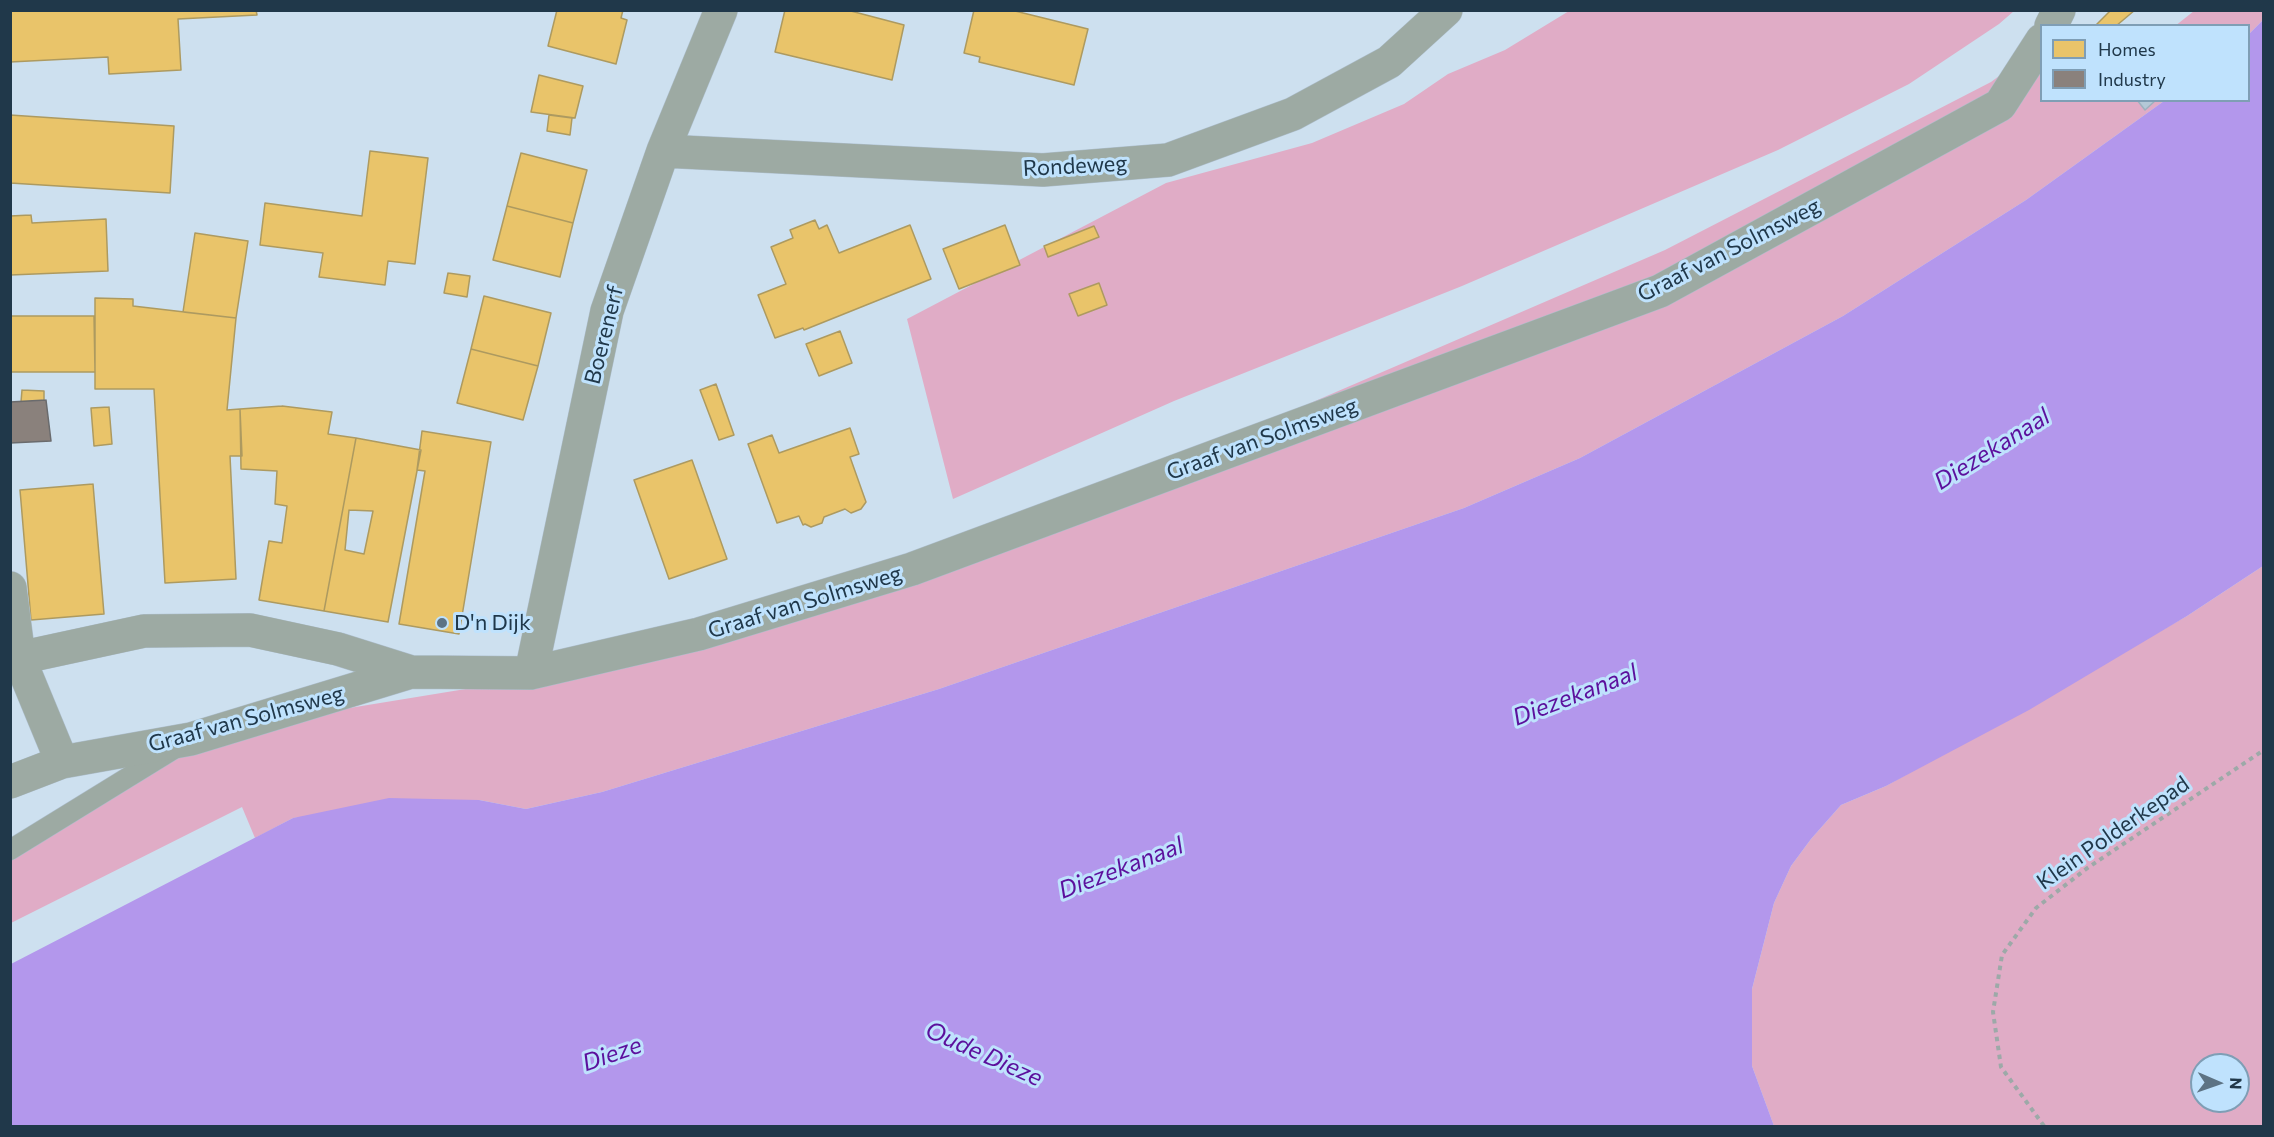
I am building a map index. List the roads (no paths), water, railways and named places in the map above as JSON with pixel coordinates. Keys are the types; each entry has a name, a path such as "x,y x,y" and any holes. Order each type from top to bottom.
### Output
{"street":[{"name":"Boerenerf","path":"531,673 607,311 663,152 721,10"},
{"name":"Rondeweg","path":"663,152 1043,170 1168,160 1293,114 1389,62 1446,10"},
{"path":"2052,24 2059,10"},
{"name":"Graaf van Solmsweg","path":"19,658 144,631 249,630 338,649 411,672 531,673 699,634 912,569 1660,291 2000,105 2040,43"},
{"path":"10,588 19,658 62,762"},
{"name":"Graaf van Solmsweg","path":"10,782 62,762 191,739 411,672"}],"lane":[{"path":"10,850 191,739"}],"water":[{"path":"2263,20 2263,566 2187,616 2029,710 1886,786 1841,805 1811,839 1791,866 1774,903 1752,989 1752,1066 1774,1126 11,1126 11,964 293,818 389,798 479,800 526,809 602,792 939,689 1464,508 1580,458 1843,316 2026,200 2163,102 2250,102 2250,33"}],"place":[{"name":"D'n Dijk","path":"442,623"}],"water label":[{"name":"Diezekanaal","path":"1992,449"},
{"name":"Diezekanaal","path":"1575,695"},
{"name":"Diezekanaal","path":"1121,868"},
{"name":"Dieze","path":"612,1054"},
{"name":"Oude Dieze","path":"984,1054"}]}
